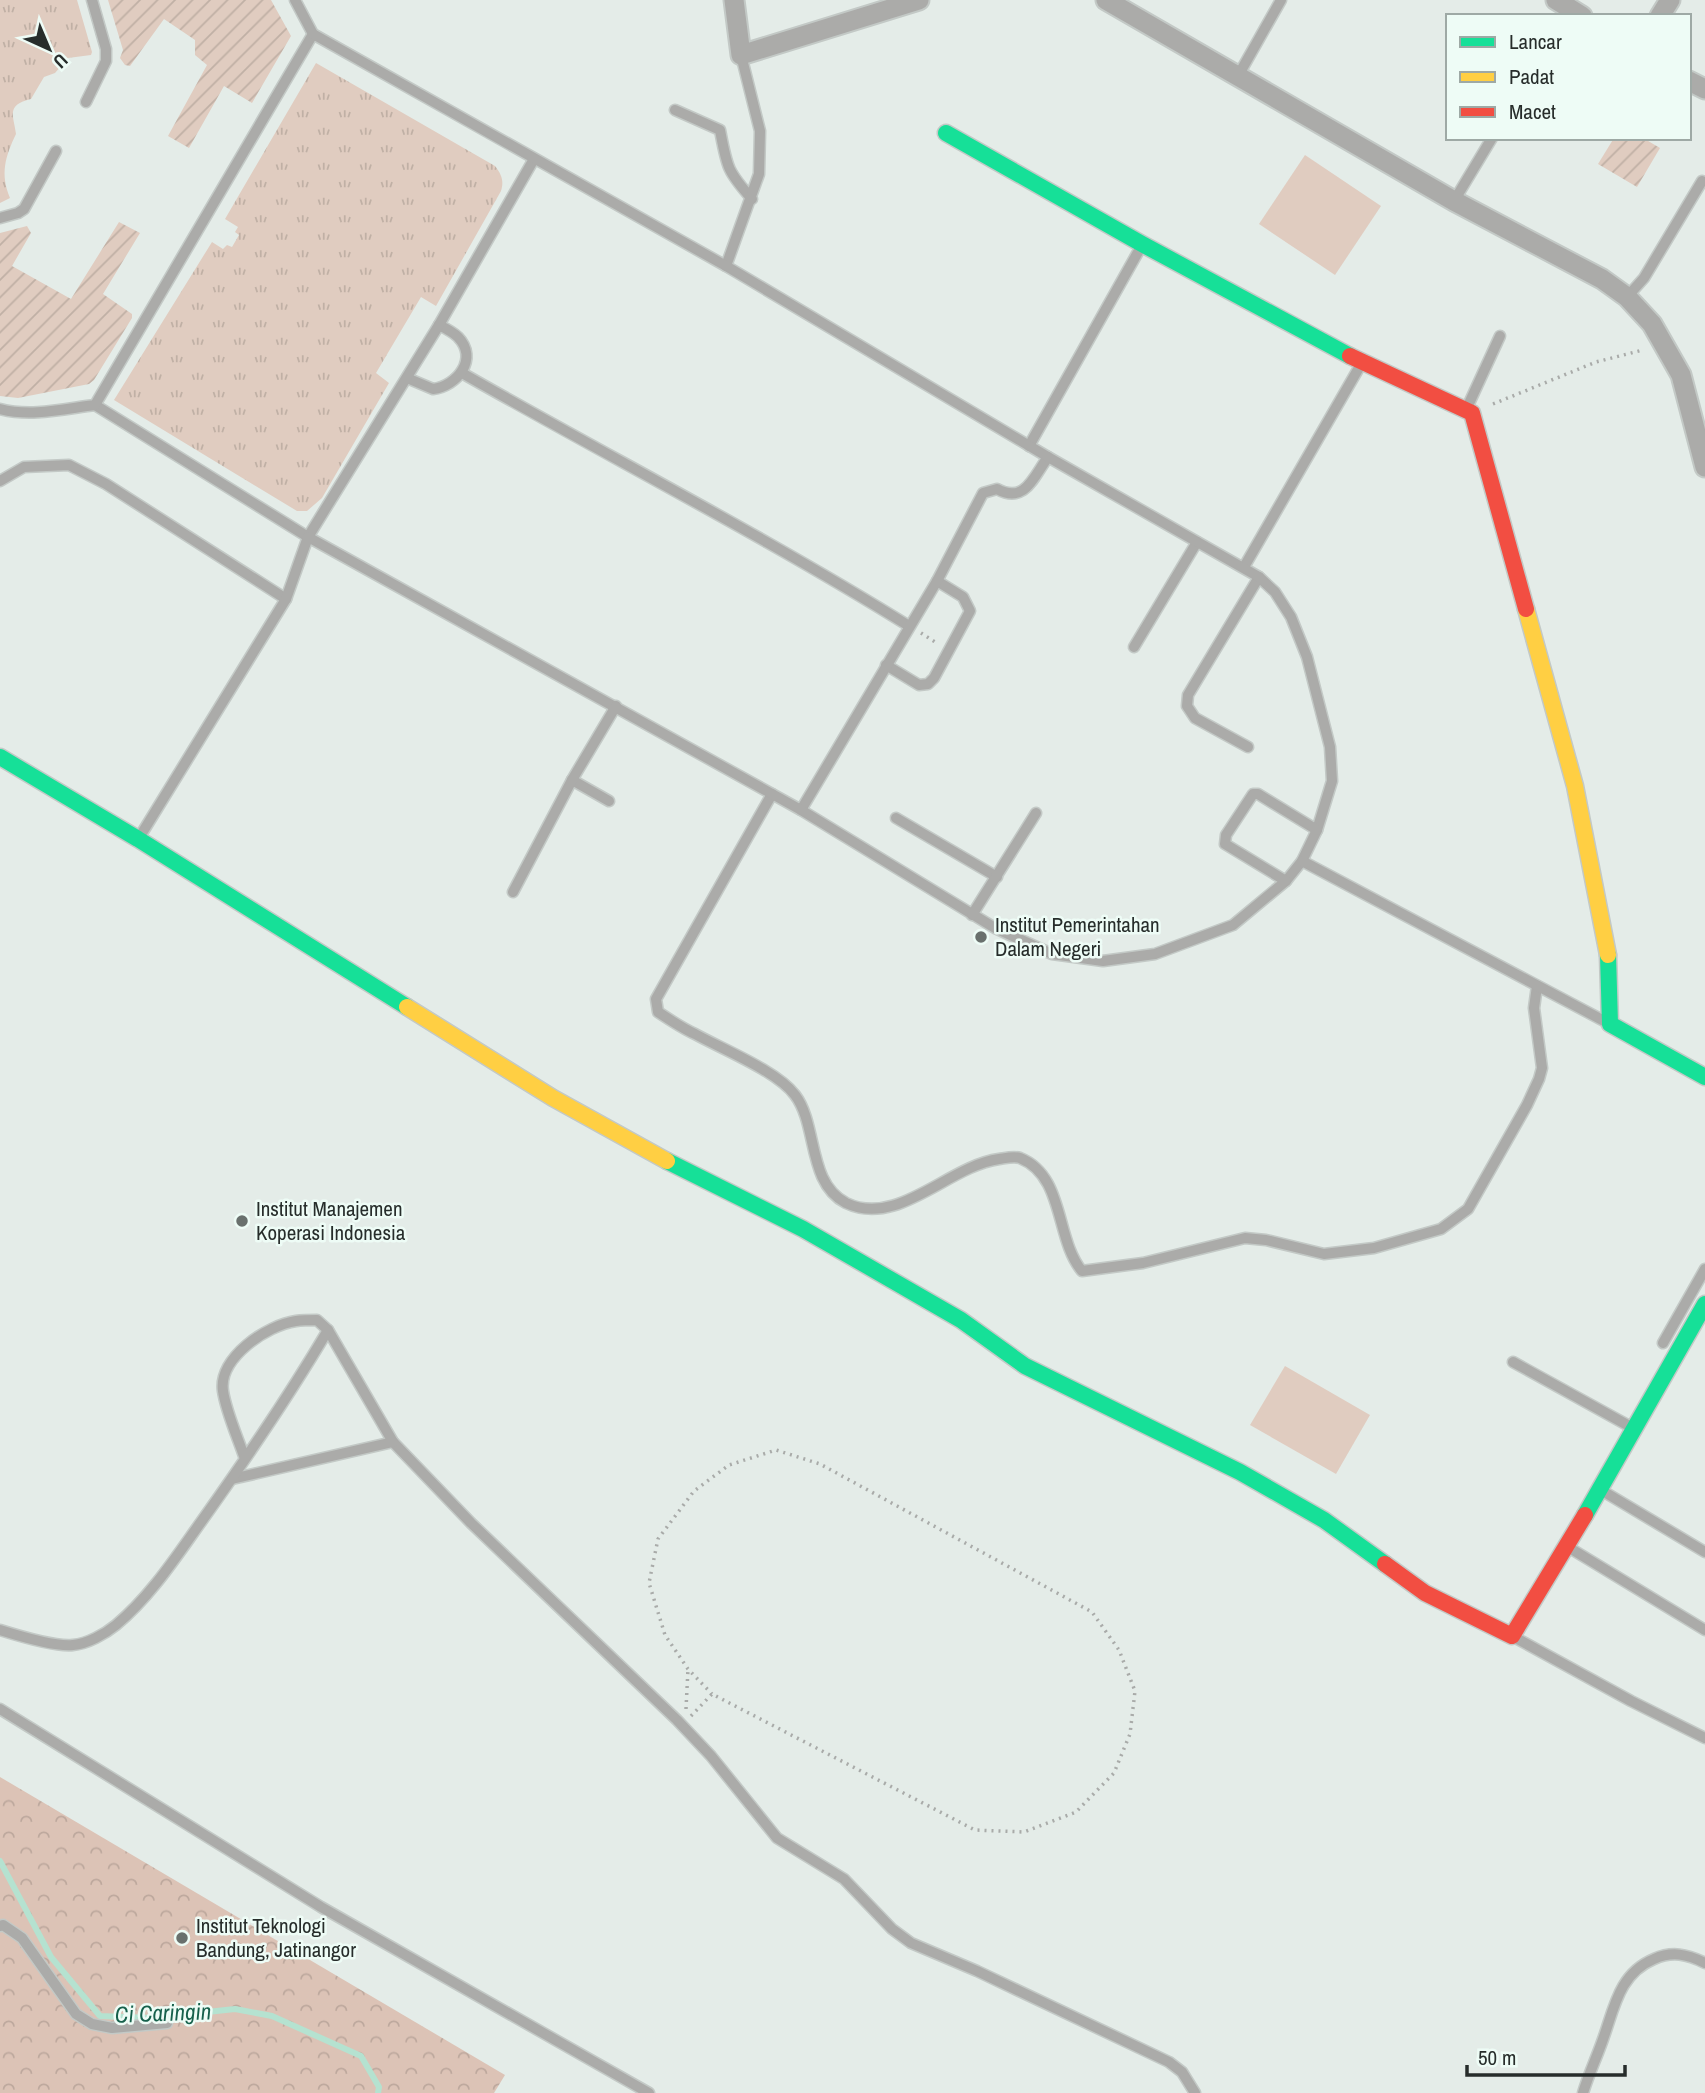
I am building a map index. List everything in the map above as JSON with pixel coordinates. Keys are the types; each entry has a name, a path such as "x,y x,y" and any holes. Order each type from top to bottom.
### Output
{"street":[{"path":"734,0 741,55 919,0"},
{"path":"1106,0 1454,201 1602,279 1627,297 1643,312 1666,346 1681,375 1705,467"},
{"path":"1556,0 1579,14"},
{"path":"946,133 1142,244 1362,362 1469,412 1575,786 1608,951 1610,1024 1705,1077"},
{"path":"0,757 138,839 553,1098 639,1147 803,1229 961,1320 1025,1366 1240,1472 1324,1520 1425,1593 1512,1636 1600,1490 1705,1304"}],"lane":[{"path":"86,102 106,61 106,49 92,0"},
{"path":"0,409 14,413 38,413 95,405 308,537 801,810 972,915 1052,954 1103,961 1155,954 1233,925 1286,881 1302,861 1317,830 1332,781 1330,747 1307,657 1291,617 1275,592 1259,577 1029,446 726,266 313,34 295,0"},
{"path":"1238,76 1281,0"},
{"path":"95,405 313,34"},
{"path":"726,266 759,174 760,131 741,55"},
{"path":"676,110 720,130 726,164 732,177 752,199"},
{"path":"1454,201 1491,140"},
{"path":"0,218 18,214 24,209 56,151"},
{"path":"138,839 286,599 308,537 439,325 534,159"},
{"path":"1627,297 1644,278 1702,181"},
{"path":"1029,446 1142,244"},
{"path":"407,378 424,388 433,389 455,382 462,373 465,361 462,343 457,335 439,325"},
{"path":"1469,412 1500,336"},
{"path":"1244,568 1362,362"},
{"path":"462,373 600,452 751,533 909,626"},
{"path":"801,810 937,581 984,493 996,489 1009,495 1018,494 1026,489 1048,457"},
{"path":"0,481 24,467 69,466 106,484 286,599"},
{"path":"1134,647 1197,542"},
{"path":"1248,747 1195,718 1187,706 1188,695 1259,577"},
{"path":"886,665 919,685 928,684 934,678 970,611 963,597 937,581"},
{"path":"513,891 572,780 616,706"},
{"path":"572,780 609,801"},
{"path":"1286,881 1225,844 1226,835 1253,793 1317,830"},
{"path":"772,794 656,999 658,1012 792,1090 800,1102 824,1178 830,1190 846,1203 886,1209 986,1161 1017,1157 1035,1166 1054,1194 1073,1261 1082,1271 1143,1263 1245,1238 1266,1240 1324,1254 1374,1248 1441,1229 1453,1222 1468,1209 1539,1079 1542,1068 1534,1008 1537,986"},
{"path":"972,915 1036,813"},
{"path":"896,818 996,877"},
{"path":"1302,861 1610,1024"},
{"path":"1663,1343 1705,1269"},
{"path":"245,1459 222,1390 226,1372 239,1350 268,1331 294,1321 317,1320 328,1330 393,1441 471,1522 677,1720 711,1756 777,1838 844,1880 892,1929 911,1943 976,1970 1169,2062 1182,2072 1195,2093"},
{"path":"0,1630 72,1646 96,1638 116,1626 138,1604 175,1558 232,1479 288,1397 328,1330"},
{"path":"1513,1362 1634,1429"},
{"path":"232,1479 393,1441"},
{"path":"1600,1490 1705,1552"},
{"path":"1565,1546 1705,1630"},
{"path":"1512,1636 1705,1738"},
{"path":"0,1709 321,1907 649,2093"},
{"path":"0,1926 3,1925 22,1938 76,2014 92,2024 112,2028 167,2023"},
{"path":"1583,2093 1613,2006 1634,1970 1665,1954 1685,1954 1705,1963"}],"path":[{"path":"1469,412 1596,362 1666,346"},
{"path":"909,626 949,650"},
{"path":"776,1450 820,1464 1092,1612 1119,1650 1135,1691 1130,1734 1114,1773 1076,1812 1024,1832 975,1830 712,1694 688,1669 665,1634 649,1583 658,1539 694,1491 703,1484 729,1465 776,1450"},
{"path":"688,1669 686,1721 712,1694"}],"green space":[{"path":"0,0 77,0 92,52 91,55 68,58 55,73 44,77 31,99 17,104 14,108 16,134 9,150 5,173 10,198 0,203"},
{"path":"108,0 271,0 291,36 252,103 224,86 189,148 168,136 207,65 195,55 195,40 164,19 130,66 125,65 120,58 123,50"},
{"path":"316,63 495,166 501,175 502,184 501,191 436,306 421,297 376,373 389,383 322,498 307,511 297,511 114,400 212,242 223,249 227,245 232,247 239,235 235,232 238,227 225,219"},
{"path":"1613,140 1646,140 1660,148 1637,187 1598,164"},
{"path":"1305,155 1381,206 1335,275 1259,224"},
{"path":"119,222 140,233 103,294 132,314 132,318 94,380 89,384 18,398 0,396 0,233 27,226 31,233 12,266 71,299"},
{"path":"1285,1366 1370,1415 1336,1474 1250,1425"},
{"name":"Institut Teknologi Bandung, Jatinangor","path":"0,1777 505,2075 494,2093 0,2093"}],"waterway":[{"name":"Ci Caringin","path":"0,1861 51,1957 100,2016 151,2018 235,2009 272,2016 361,2056 379,2087 378,2093"}],"traffic: fast":[{"path":"946,133 1142,244 1350,356"},
{"path":"0,757 138,839 407,1007"},
{"path":"1608,955 1610,1024 1705,1077"},
{"path":"667,1161 803,1229 961,1320 1025,1366 1240,1472 1324,1520 1385,1564"},
{"path":"1585,1515 1705,1304"}],"traffic: slow":[{"path":"1526,609 1575,786 1608,955"},
{"path":"407,1007 553,1098 667,1161"}],"traffic: jam":[{"path":"1350,356 1472,413 1526,609"},
{"path":"1385,1564 1425,1593 1512,1636 1585,1515"}],"place":[{"name":"Institut Pemerintahan Dalam Negeri","path":"981,937"},
{"name":"Institut Manajemen Koperasi Indonesia","path":"242,1221"},
{"name":"Institut Teknologi Bandung, Jatinangor","path":"182,1938"}]}
